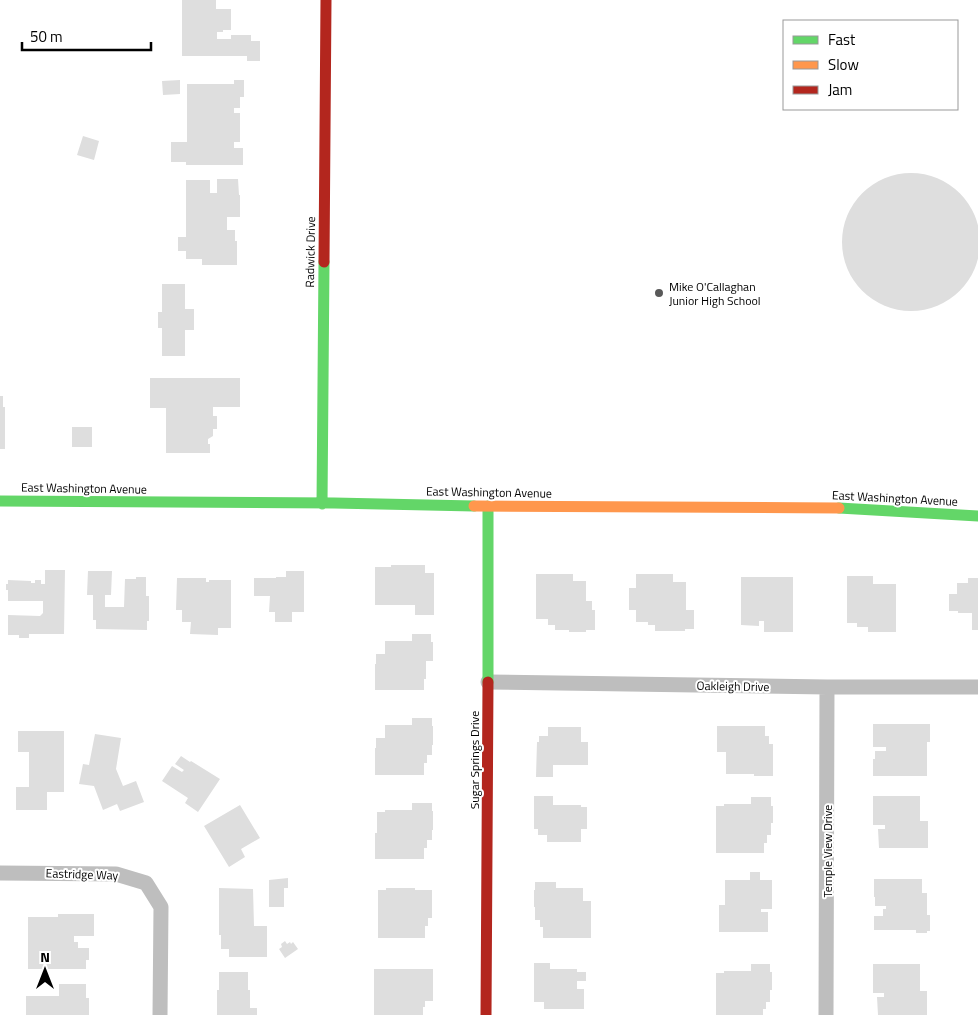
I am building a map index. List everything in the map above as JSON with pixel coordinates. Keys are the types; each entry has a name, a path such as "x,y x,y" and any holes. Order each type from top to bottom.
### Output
{"street":[{"name":"Radwick Drive","path":"322,504 326,0"},
{"name":"East Washington Avenue","path":"0,501 850,508 978,516"},
{"name":"Sugar Springs Drive","path":"486,1015 488,506"},
{"name":"Oakleigh Drive","path":"488,682 828,687 978,687"},
{"name":"Temple View Drive","path":"826,1015 828,687"},
{"name":"Eastridge Way","path":"0,872 116,874 146,883 161,907 160,1015"}],"building":[{"path":"182,0 216,0 216,9 231,9 231,30 217,32 217,39 231,39 231,35 251,35 251,41 260,41 260,61 247,61 247,56 182,56"},
{"path":"180,80 180,94 163,95 162,81"},
{"path":"234,80 244,80 244,97 240,97 240,108 234,108 234,113 240,113 240,142 234,142 234,148 243,148 243,165 186,165 186,162 171,162 171,142 187,142 187,84 234,84"},
{"path":"83,136 99,141 94,160 77,155"},
{"path":"911,173 937,178 960,193 975,216 979,229 979,255 975,268 960,291 937,306 911,311 885,306 862,291 847,268 842,242 847,216 862,193 885,178"},
{"path":"217,179 238,179 240,217 227,217 227,230 235,230 237,265 202,265 202,259 186,259 186,251 178,251 178,237 186,237 186,180 210,180 210,193 217,193"},
{"path":"162,284 185,284 185,309 194,309 194,330 185,330 185,356 162,356 162,328 158,328 158,312 162,312"},
{"path":"150,378 240,378 240,407 213,407 213,416 217,416 217,429 213,429 213,436 208,439 210,453 166,453 166,408 150,408"},
{"path":"0,396 3,396 3,407 5,407 5,449 0,449"},
{"path":"72,427 92,427 92,447 72,447"},
{"path":"391,565 425,565 425,573 434,573 434,615 415,615 415,605 375,605 375,567 391,567"},
{"path":"45,570 65,570 64,634 29,634 29,638 19,638 19,635 8,635 8,615 40,616 43,613 43,601 8,601 6,584 8,584 8,580 31,581 31,583 35,583 35,580 41,580 41,584 45,584"},
{"path":"88,571 112,571 111,595 105,595 105,607 124,607 125,579 146,577 146,596 149,596 147,630 96,629 96,620 93,620 93,595 87,595"},
{"path":"286,571 304,571 304,612 292,612 292,622 275,622 275,612 269,612 270,596 254,596 254,578 286,577"},
{"path":"536,574 573,574 573,581 586,581 586,601 592,601 592,610 595,610 595,630 569,632 569,630 555,630 555,625 548,625 548,619 536,619"},
{"path":"636,574 673,574 673,582 686,582 686,610 694,610 694,629 685,629 685,631 655,631 655,625 648,625 648,622 636,622 636,610 629,610 629,588 636,588"},
{"path":"847,576 873,576 873,584 896,584 896,632 868,632 868,627 857,627 857,623 847,623"},
{"path":"741,577 793,577 793,632 764,632 764,621 759,621 759,626 741,625"},
{"path":"177,578 206,578 206,582 209,582 209,580 231,580 231,628 218,628 218,635 190,634 191,622 182,622 182,610 176,610"},
{"path":"968,578 978,578 978,630 972,630 972,613 949,611 949,594 957,594 957,583 968,583"},
{"path":"412,634 431,634 431,642 433,642 433,661 426,661 424,690 375,690 376,654 385,654 385,641 412,641"},
{"path":"412,718 432,718 432,755 427,755 427,763 424,763 424,775 375,775 376,738 385,738 385,725 412,725"},
{"path":"873,724 930,724 930,742 927,742 927,776 873,776 875,751 886,751 886,747 873,747"},
{"path":"717,726 765,726 765,736 769,736 769,744 773,744 773,776 726,774 726,752 717,752"},
{"path":"548,727 581,727 581,742 588,742 588,765 553,765 553,777 536,777 537,742 539,742 539,736 548,736"},
{"path":"18,731 64,731 64,792 47,792 47,810 16,810 16,787 29,787 29,752 18,752"},
{"path":"95,734 121,738 116,769 123,786 136,781 144,802 120,811 117,804 103,810 94,786 79,784 83,764 89,765"},
{"path":"181,756 220,779 198,812 185,803 188,798 162,781 172,766 182,772 184,770 175,764"},
{"path":"534,796 553,796 553,805 581,805 581,807 587,807 587,829 581,829 581,842 547,842 547,835 538,835 538,829 534,829"},
{"path":"873,796 920,796 920,821 928,821 928,848 879,848 878,829 885,829 885,825 873,825"},
{"path":"751,797 771,797 773,823 771,823 771,835 767,835 767,843 764,843 764,853 716,853 716,806 724,806 724,804 751,804"},
{"path":"412,803 432,803 432,840 427,840 427,848 424,848 424,859 375,859 377,812 385,812 385,810 412,810"},
{"path":"240,805 260,838 241,849 245,857 229,867 204,826"},
{"path":"750,872 760,872 760,880 772,880 772,909 761,909 761,912 768,912 768,932 719,932 719,905 725,905 725,880 750,880"},
{"path":"288,878 288,888 284,888 284,907 269,907 269,880"},
{"path":"874,879 922,879 922,893 927,893 927,915 930,915 930,931 927,931 927,933 916,933 916,930 874,930 874,916 883,916 883,909 886,909 886,906 875,906"},
{"path":"535,882 556,882 556,888 583,888 583,901 591,901 591,938 543,938 543,927 540,927 540,920 535,920"},
{"path":"219,888 253,889 254,926 267,926 267,957 229,957 229,949 221,949 221,935 219,935"},
{"path":"386,888 432,890 432,918 428,918 428,926 425,926 425,938 378,938 378,890 386,890"},
{"path":"58,914 94,914 94,936 74,936 74,942 78,942 78,948 89,948 89,960 86,960 86,969 28,969 28,917 58,917"},
{"path":"285,941 287,944 293,942 298,949 285,958 279,949"},
{"path":"534,963 550,963 550,969 577,969 577,972 586,972 586,981 577,981 577,989 584,989 584,1009 544,1009 544,1002 534,1002"},
{"path":"751,964 770,964 770,972 772,972 770,1002 766,1002 766,1009 763,1009 763,1015 716,1015 716,973 724,973 724,971 751,971"},
{"path":"873,964 920,964 920,991 927,991 927,1015 878,1015 877,997 884,997 884,993 873,993"},
{"path":"374,969 433,969 433,1001 425,1001 423,1015 374,1015"},
{"path":"219,972 248,972 250,1008 257,1008 257,1015 217,1015"},
{"path":"59,984 86,984 86,998 89,998 89,1015 26,1015 26,996 59,996"}],"traffic: fast":[{"path":"322,504 324,262"},
{"path":"0,501 334,503 474,506"},
{"path":"488,506 488,682"},
{"path":"839,508 978,516"}],"traffic: slow":[{"path":"474,506 839,508"}],"traffic: jam":[{"path":"324,262 326,0"},
{"path":"486,1015 488,682"}],"place":[{"name":"Mike O'Callaghan Junior High School","path":"659,293"}]}
